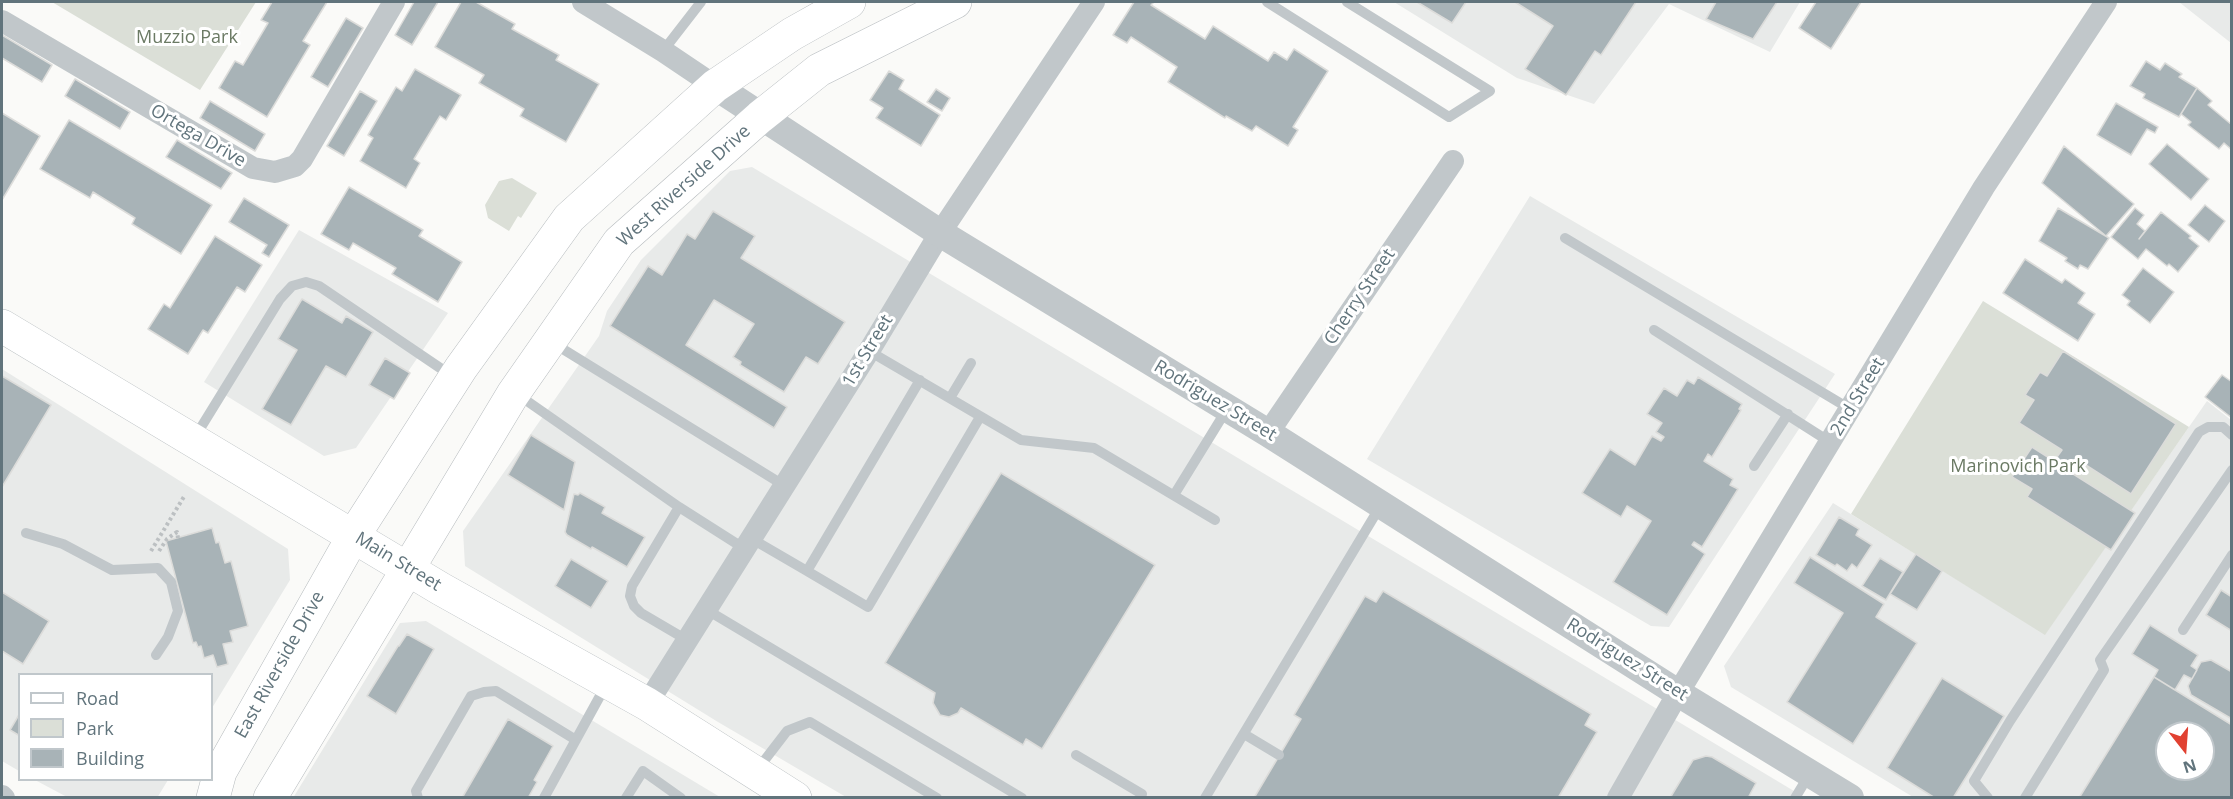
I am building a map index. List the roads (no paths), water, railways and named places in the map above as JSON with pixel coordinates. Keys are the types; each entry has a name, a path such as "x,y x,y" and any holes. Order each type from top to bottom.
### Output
{"main road":[{"path":"354,535 455,378 569,218 715,86 792,34 849,2"},
{"name":"West Riverside Drive","path":"408,568 515,393 619,242 760,117 819,70 955,2"},
{"name":"Main Street","path":"2,326 408,568 647,704 795,798"},
{"name":"East Riverside Drive","path":"213,798 220,772 354,535"},
{"path":"270,798 408,568"}],"street":[{"name":"Ortega Drive","path":"2,21 253,168 275,172 295,166 302,159 394,2"},
{"name":"Rodriguez Street","path":"585,2 940,233 1268,433 1678,693 1850,798"},
{"name":"1st Street","path":"647,704 869,351 940,233 1094,2"},
{"name":"2nd Street","path":"1618,798 1678,693 1984,187 2106,2"},
{"name":"Cherry Street","path":"1268,433 1453,161"}],"lane":[{"path":"663,51 700,2"},
{"path":"1267,2 1449,117 1490,91 1347,2"},
{"path":"1565,238 1850,409"},
{"path":"193,440 280,299 292,286 306,282 319,286 455,378"},
{"path":"1654,330 1830,442"},
{"path":"550,342 785,486"},
{"path":"869,351 1021,440 1094,448 1215,519"},
{"path":"950,398 970,363"},
{"path":"807,572 920,380"},
{"path":"515,393 679,507 807,572 868,607 980,417"},
{"path":"1174,495 1227,409"},
{"path":"1755,466 1788,414"},
{"path":"1989,798 1974,781 2199,432 2208,427 2223,427 2232,435"},
{"path":"2025,798 2104,670 2100,660 2232,470"},
{"path":"1205,798 1382,505"},
{"path":"679,507 632,586 630,596 634,606 641,613 687,640"},
{"path":"26,533 63,544 112,570 158,568 171,582 178,612 168,637 156,655"},
{"path":"2183,630 2232,555"},
{"path":"707,610 1022,798"},
{"path":"544,798 608,682"},
{"path":"418,798 416,791 471,696 496,691 576,740"},
{"path":"755,773 786,731 810,722 937,798"},
{"path":"1244,734 1279,755"},
{"path":"1076,754 1142,794"},
{"path":"626,798 643,771 681,798"},
{"path":"1795,798 1810,772"}],"park label":[{"name":"Muzzio Park","path":"187,38"},
{"name":"Marinovich Park","path":"2018,467"}]}
